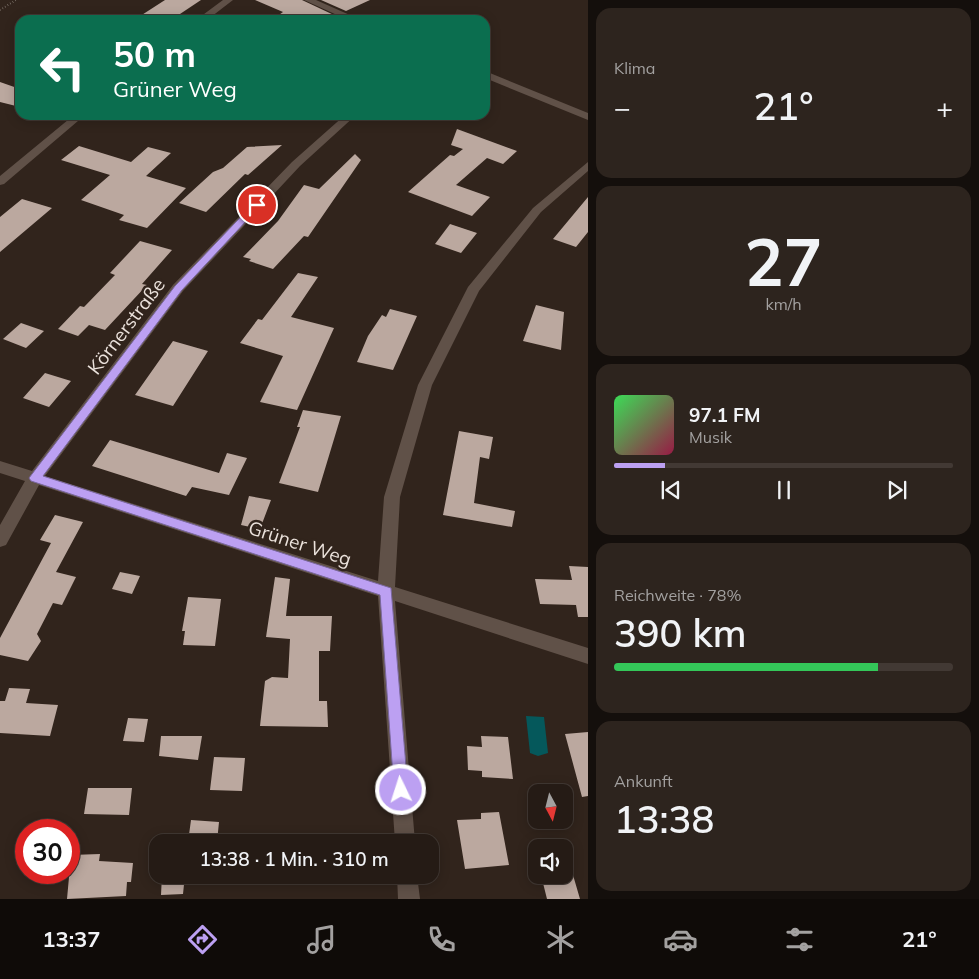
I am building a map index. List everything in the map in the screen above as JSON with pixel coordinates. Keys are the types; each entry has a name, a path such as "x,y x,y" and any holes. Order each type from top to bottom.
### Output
{"street":[{"path":"208,15 229,0"},
{"path":"308,0 344,15"},
{"path":"490,76 588,117"},
{"path":"0,182 74,120"},
{"name":"Körnerstraße","path":"0,540 35,478 178,288 296,164 346,120"},
{"path":"404,834 386,592 392,497 425,385 473,290 537,210 588,165"},
{"name":"Grüner Weg","path":"0,467 588,656"},
{"path":"408,884 409,899"}],"path":[{"path":"0,10 16,0"}],"water":[{"path":"526,716 544,717 548,753 538,756 530,753"}],"building":[{"path":"165,0 201,0 178,15 142,15"},
{"path":"255,0 302,0 334,15 279,15 283,12"},
{"path":"321,0 370,0 346,11"},
{"path":"0,82 15,87 15,106 0,102"},
{"path":"457,129 517,151 503,164 487,158 456,185 490,197 472,216 408,192 450,155 454,156 463,149 451,145"},
{"path":"282,145 248,175 245,174 206,212 179,203 213,172 223,168 247,147"},
{"path":"79,146 131,162 148,147 171,153 146,176 186,188 147,228 119,220 124,215 81,200 110,175 61,160"},
{"path":"355,154 361,160 308,237 304,236 273,269 243,257 278,221 304,185 319,189"},
{"path":"588,197 588,232 576,247 553,239"},
{"path":"22,199 52,208 0,252 0,217"},
{"path":"450,224 477,233 461,253 435,244"},
{"path":"140,241 172,250 142,284 147,285 105,330 89,325 78,336 58,329 80,306 84,307 115,275 110,273"},
{"path":"298,273 318,277 291,317 334,328 297,410 260,402 283,356 240,343 258,319 262,320"},
{"path":"536,305 564,312 561,350 523,341"},
{"path":"390,309 417,316 393,370 357,362 368,336 382,315 386,317"},
{"path":"21,323 44,331 26,348 3,339"},
{"path":"173,341 208,351 173,406 135,395"},
{"path":"45,373 71,381 49,407 23,398"},
{"path":"303,410 341,416 318,492 279,483 300,427 297,427"},
{"path":"459,431 493,437 489,459 480,457 474,503 515,511 512,527 443,515"},
{"path":"110,440 219,473 227,453 247,458 229,495 192,487 186,496 92,466"},
{"path":"249,496 271,500 260,529 241,525"},
{"path":"55,515 83,522 56,572 76,577 62,605 53,603 37,634 41,641 28,661 0,655 0,638 51,543 40,540"},
{"path":"569,566 588,567 588,617 578,617 576,605 540,604 535,579 572,580"},
{"path":"120,572 140,576 132,594 112,589"},
{"path":"275,577 290,579 286,616 332,616 330,651 319,651 319,701 327,701 328,727 260,726 265,681 272,677 288,678 290,639 266,637"},
{"path":"188,597 221,599 215,646 183,645 185,631 182,631"},
{"path":"9,688 30,689 26,703 58,705 50,736 0,733 0,701 5,701"},
{"path":"128,718 148,719 144,742 123,741"},
{"path":"588,732 588,796 582,797 565,734"},
{"path":"161,736 202,736 198,760 159,756"},
{"path":"481,736 508,737 513,779 482,777 482,771 468,770 467,746 482,747"},
{"path":"214,757 245,758 242,791 210,790"},
{"path":"88,788 132,788 129,815 84,814"},
{"path":"499,812 509,865 465,869 457,820 481,819 481,813"},
{"path":"191,820 219,822 218,834 189,834"},
{"path":"100,854 99,861 133,863 131,882 127,882 126,896 67,899 68,884 80,884 80,855"},
{"path":"573,875 580,899 547,899 543,884 573,884"},
{"path":"162,884 184,884 183,894 161,895"}],"route":[{"path":"257,205 178,288 35,478 386,592 401,790"}]}
